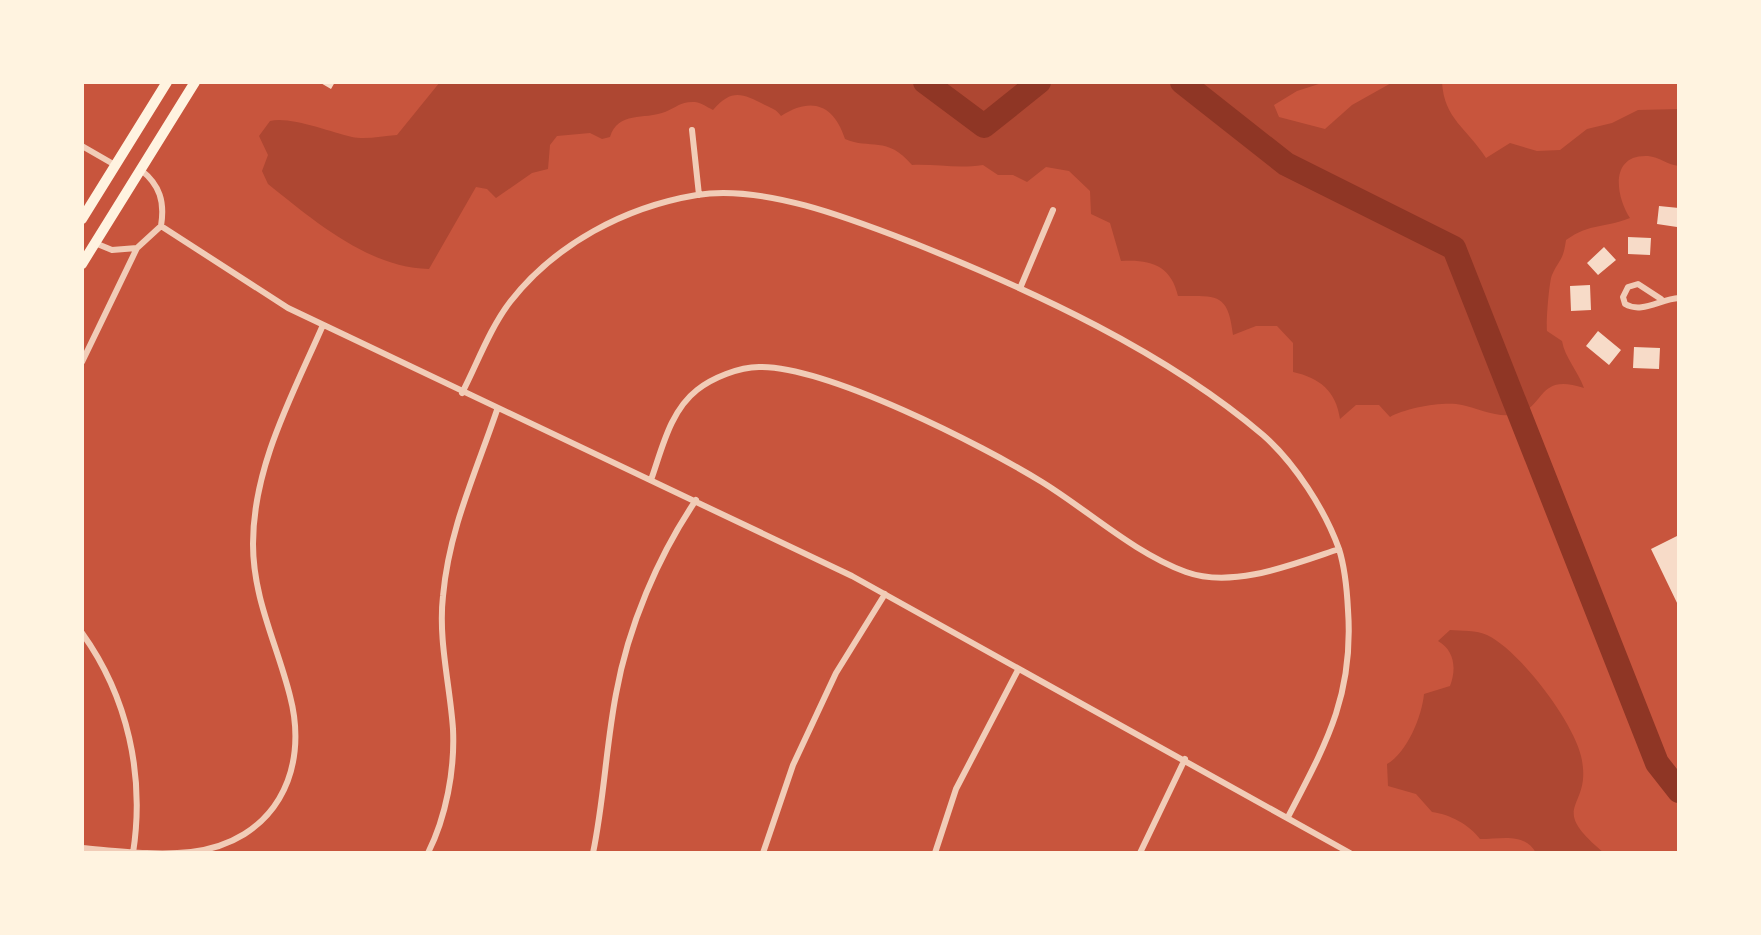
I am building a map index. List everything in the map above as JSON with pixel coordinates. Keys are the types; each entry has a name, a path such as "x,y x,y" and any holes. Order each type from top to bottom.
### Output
{"main road":[{"path":"82,219 167,82"},
{"path":"82,264 195,82"}],"street":[{"path":"692,130 699,195"},
{"path":"82,146 115,165"},
{"path":"82,362 137,248 161,226 161,196 155,183 140,170"},
{"path":"462,393 510,303 567,246 628,214 699,195 778,198 864,224 1021,286 1189,382 1265,437 1308,489 1339,549 1346,584 1351,651 1336,721 1288,817"},
{"path":"1021,286 1053,210"},
{"path":"161,226 288,308 497,410 696,500 885,594 1350,853"},
{"path":"95,243 112,250 137,248"},
{"path":"1661,299 1638,284 1628,287 1623,297 1625,304 1633,309 1645,308 1661,299 1679,298"},
{"path":"82,848 133,853 192,852 226,843 268,814 292,776 296,727 290,695 259,598 253,543 258,497 268,456 323,325"},
{"path":"651,480 675,413 696,391 717,378 757,366 802,372 910,413 1040,481 1139,547 1186,572 1234,577 1297,563 1339,549"},
{"path":"428,853 437,836 450,782 453,731 444,658 442,598 451,542 469,479 497,410"},
{"path":"593,853 616,693 625,657 664,555 696,500"},
{"path":"763,853 793,765 836,673 885,594"},
{"path":"82,633 105,668 127,721 136,781 133,853"},
{"path":"935,853 956,789 1018,670"},
{"path":"1140,853 1185,759"}],"shaded area":[{"path":"440,82 1325,82 1297,91 1274,105 1279,117 1325,129 1352,105 1393,82 1442,82 1452,114 1486,158 1510,143 1537,151 1560,150 1587,129 1612,123 1638,110 1679,109 1679,166 1648,156 1627,162 1619,178 1619,188 1630,218 1591,228 1566,240 1551,279 1547,331 1562,341 1584,388 1568,384 1548,388 1531,407 1511,415 1445,404 1415,408 1390,417 1379,405 1356,405 1340,419 1335,401 1325,387 1293,372 1293,343 1277,326 1256,326 1233,335 1228,311 1218,299 1178,296 1170,277 1158,266 1141,261 1121,261 1110,223 1091,214 1090,191 1069,171 1046,167 1027,182 1013,175 998,175 983,165 912,165 886,146 845,139 835,118 820,107 803,106 781,116 772,108 738,95 726,98 713,110 690,102 665,112 625,120 619,123 610,137 602,139 590,133 557,136 550,145 548,169 532,173 496,198 487,189 476,187 429,269 407,267 385,260 343,240 268,184 262,171 268,155 259,136 270,121 299,123 357,138 397,135"},
{"path":"1450,630 1483,633 1500,643 1529,671 1556,706 1581,756 1582,787 1574,815 1586,837 1604,853 1536,853 1519,839 1480,839 1459,821 1432,812 1416,794 1388,786 1387,764 1401,752 1412,733 1424,694 1450,686 1453,660 1448,649 1438,641"}],"building":[{"path":"319,82 335,82 331,89"},
{"path":"1659,206 1679,208 1677,227 1657,224"},
{"path":"1628,237 1651,238 1650,255 1628,254"},
{"path":"1604,247 1616,260 1598,275 1587,263"},
{"path":"1590,285 1591,310 1571,311 1570,286"},
{"path":"1598,331 1621,350 1609,365 1586,346"},
{"path":"1634,347 1660,348 1659,369 1633,368"},
{"path":"1679,535 1679,607 1651,549"}],"waterway":[{"path":"925,82 984,126 1039,82"},
{"path":"1182,82 1286,164 1454,248 1657,763 1679,791"}]}
